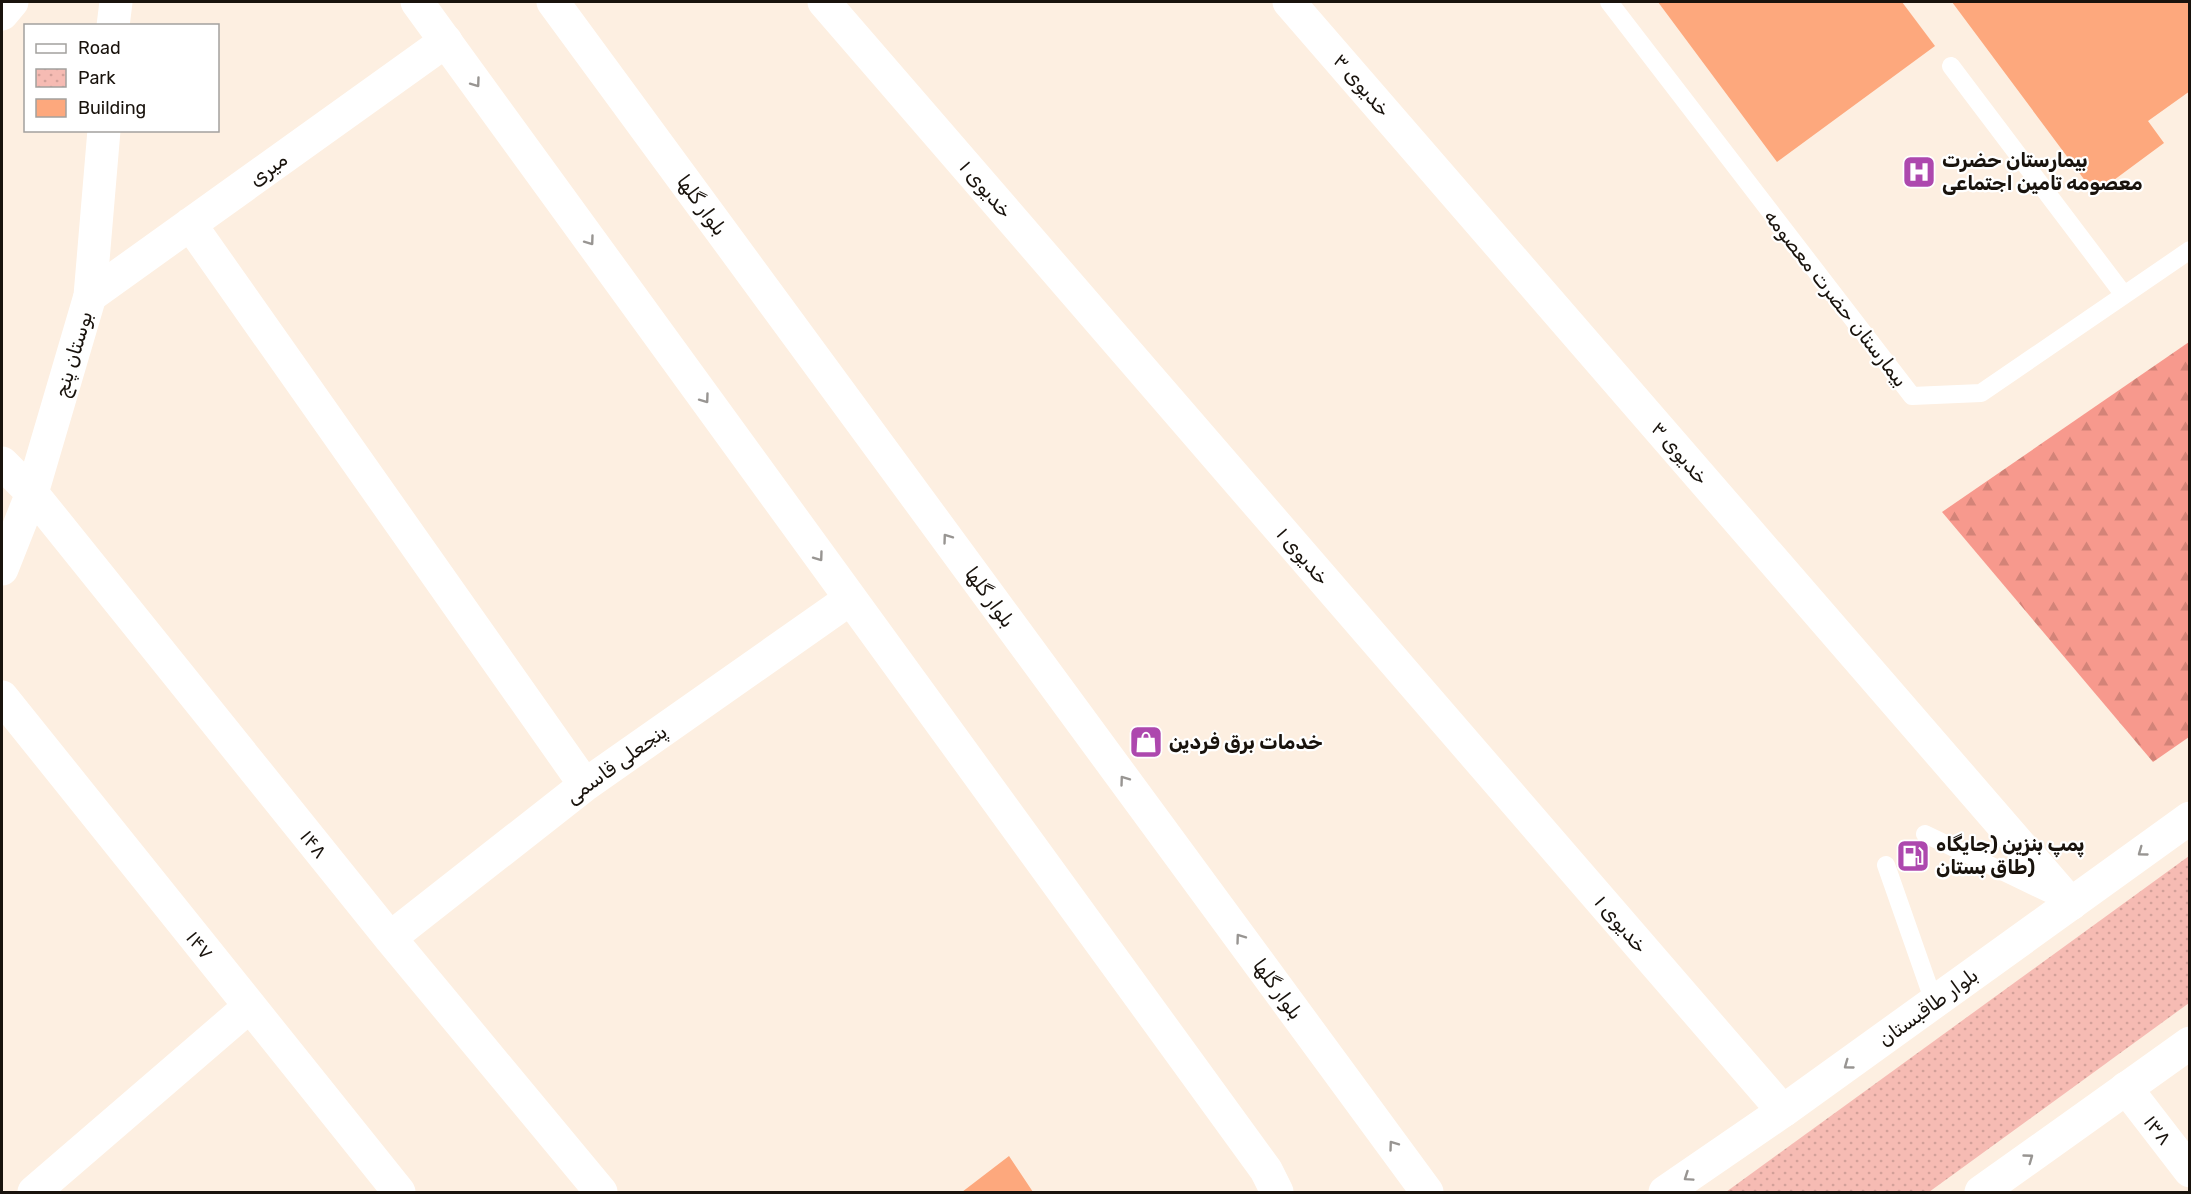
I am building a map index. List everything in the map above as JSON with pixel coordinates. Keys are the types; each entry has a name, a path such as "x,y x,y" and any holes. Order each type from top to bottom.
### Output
{"street":[{"path":"2,14 12,2"},
{"path":"417,2 1266,1170 1277,1192"},
{"name":"بلوار گلها","path":"553,2 1427,1192"},
{"name":"خدیوی ۱","path":"824,2 1783,1112"},
{"name":"خدیوی ۳","path":"1289,2 2071,904"},
{"name":"میری","path":"90,296 446,41"},
{"name":"بوستان پنج","path":"2,569 32,493 90,296 104,132"},
{"path":"190,224 585,785"},
{"name":"۱۴۸","path":"2,464 32,493 390,938 601,1192"},
{"name":"پنجعلی قاسمی","path":"390,938 585,785 850,599"},
{"name":"۱۴۷","path":"2,697 250,1006 394,1191"},
{"name":"بلوار طاقبستان","path":"1665,1192 1783,1112 2190,818"},
{"path":"34,1192 250,1006"},
{"path":"1981,1192 2190,1043"},
{"name":"۱۳۸","path":"2126,1088 2190,1171"}],"lane":[{"name":"بیمارستان حضرت معصومه","path":"1609,2 1912,396 1981,393 2190,250"},
{"path":"1952,66 2124,295"},
{"path":"1925,834 2071,904"},
{"path":"1886,865 1934,1002"}],"green space":[{"path":"2189,342 2189,737 2153,762 1942,512"},
{"path":"2189,856 2189,1003 1929,1192 1726,1192"}],"building":[{"path":"1658,2 1902,2 1935,46 1777,162"},
{"path":"1952,2 2190,2 2190,91 2148,121 2164,143 2095,194"},
{"path":"1009,1156 1033,1192 962,1192"}],"place":[{"name":"بیمارستان حضرت معصومه تامین اجتماعی","path":"1919,172"},
{"name":"خدمات برق فردین","path":"1146,742"},
{"name":"پمپ بنزین (جایگاه طاق بستان)","path":"1913,856"}]}
